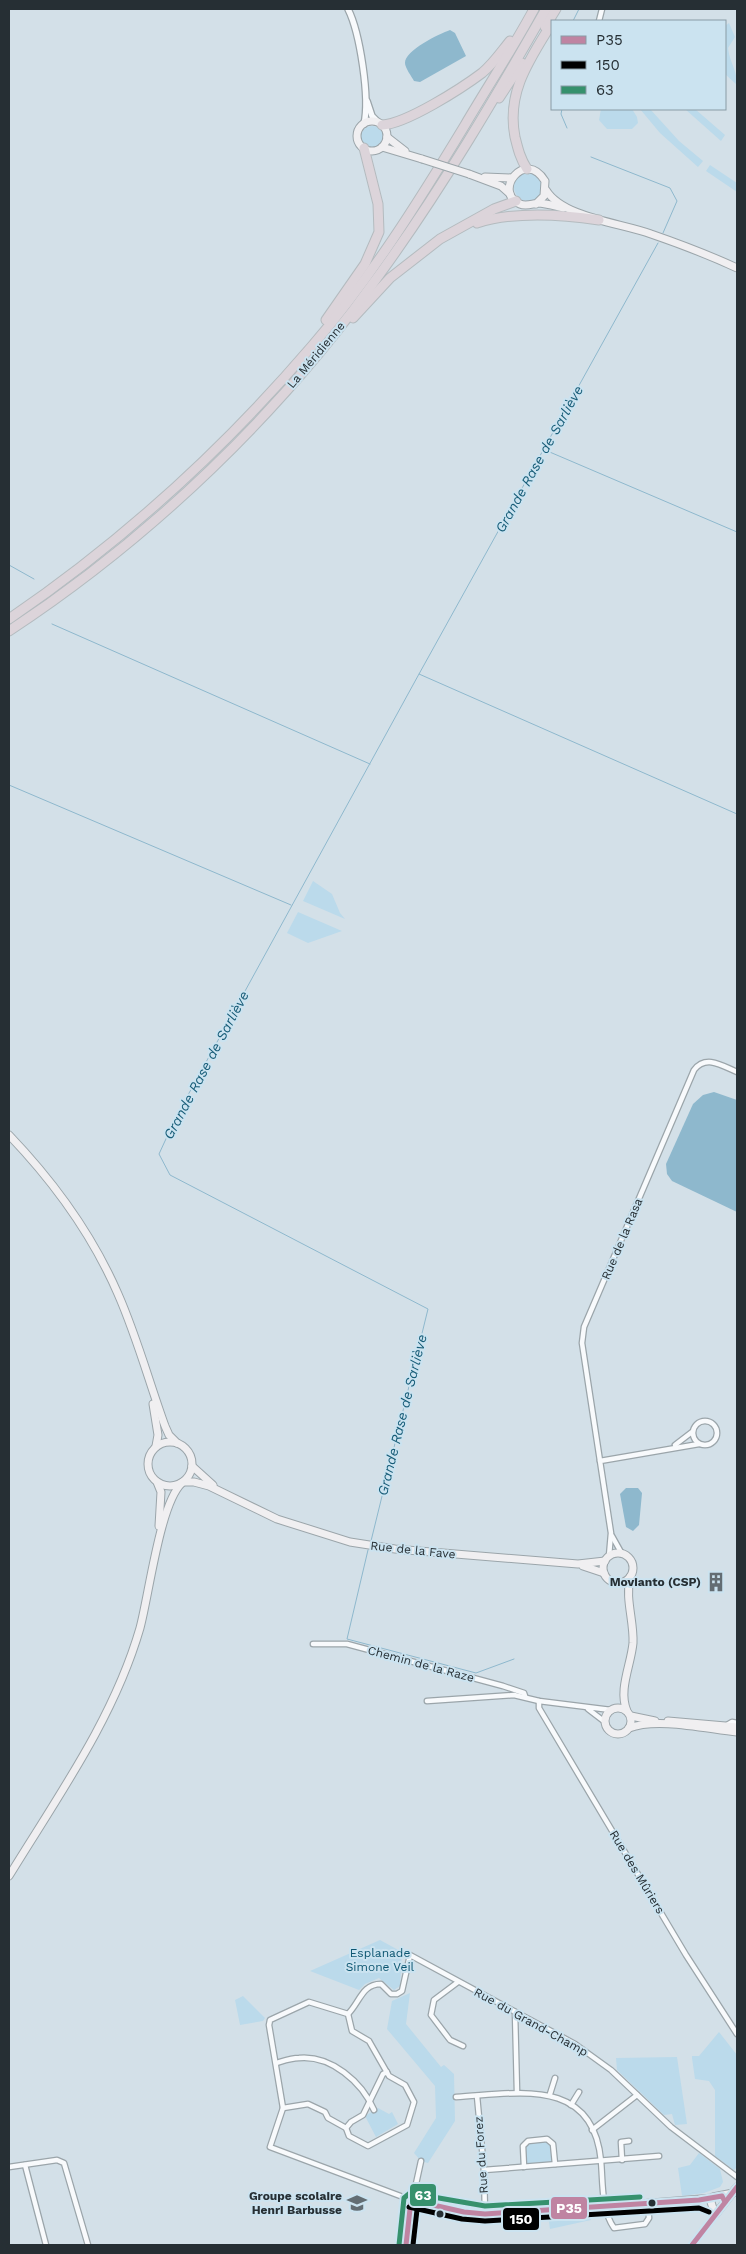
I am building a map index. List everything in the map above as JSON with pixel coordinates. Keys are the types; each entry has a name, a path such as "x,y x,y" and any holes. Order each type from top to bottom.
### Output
{"highway":[{"name":"La Méridienne","path":"9,632 61,596 108,559 199,481 260,419 326,344 382,271 479,121 546,9"},
{"path":"479,121 494,106 556,9"},
{"path":"554,20 561,9"},
{"name":"La Méridienne","path":"9,619 78,569 138,521 231,435 285,377 338,315 393,239 436,174 532,12"},
{"path":"380,124 404,119 483,72 532,12"},
{"path":"526,169 520,159 514,132 515,92 523,71 551,25"},
{"path":"285,377 360,272 376,243 380,226 378,210 364,148"},
{"path":"326,344 390,278 440,239 513,198"},
{"path":"440,239 475,223 498,218 564,215 598,220"}],"main road":[{"path":"409,154 387,137 380,124 364,124 357,136 360,145 364,148 373,151 382,147 409,154 501,186 513,198 526,206 536,204 570,209"},
{"path":"382,147 387,137"},
{"path":"513,198 509,190 512,178 526,169 537,172 542,176 546,190 552,198 570,209 598,220 650,233 737,268"},
{"path":"469,174 512,178"},
{"path":"536,204 546,190"},
{"path":"9,1135 51,1182 88,1237 118,1295 169,1435 189,1452 192,1466 183,1482 176,1488 168,1506 158,1543 140,1629 114,1698 95,1736 9,1876"},
{"path":"146,1374 158,1435 156,1446 148,1457 149,1471 161,1492 158,1543"},
{"path":"156,1446 170,1441 178,1443"},
{"name":"Rue de la Fave","path":"192,1466 210,1484 255,1509"},
{"path":"157,1482 169,1486 183,1482"},
{"name":"Rue de la Fave","path":"183,1482 194,1482 208,1486 255,1509 324,1536 376,1547 578,1564 604,1573"},
{"path":"629,1728 629,1713 624,1695 633,1643 628,1587 632,1563 622,1554 607,1558 604,1573 609,1580 616,1583 622,1589 630,1610"},
{"name":"Rue de la Fave","path":"578,1564 607,1558"},
{"path":"616,1583 630,1577"},
{"path":"627,1676 605,1722 608,1729 615,1733 623,1733 629,1728 640,1724 737,1732"},
{"path":"612,1709 621,1708 629,1713 660,1722 737,1727"},
{"path":"717,2204 735,2190"}],"street":[{"path":"348,9 355,24 366,99 372,116 380,124"},
{"path":"364,124 366,99"},
{"name":"Rue de la Rasa","path":"600,1462 582,1335 694,1070 703,1062 709,1061 737,1072"},
{"path":"622,1554 611,1532 600,1462 650,1454 670,1448 704,1445 713,1442 717,1435 716,1427 710,1422 702,1421 695,1425 692,1432 670,1448"},
{"path":"692,1432 699,1444"},
{"path":"607,1558 611,1532"},
{"name":"Chemin de la Raze","path":"313,1644 347,1644 503,1686 524,1693 525,1696 538,1701 612,1709"},
{"path":"427,1701 457,1700 496,1695 525,1696"},
{"name":"Rue des Mûriers","path":"538,1701 540,1708 681,1947 737,2034"},
{"path":"584,1707 598,1714 605,1722"},
{"path":"686,1727 724,1728 732,1722 737,1723"},
{"name":"Rue du Grand-Champ","path":"348,2014 369,1986 381,1984 394,1995 402,1991 410,1955 575,2044 612,2070 671,2127 737,2177"},
{"path":"458,1982 434,2000 431,2015 450,2040 463,2046"},
{"path":"283,2108 308,2104 324,2112 328,2118 346,2128 349,2136 368,2146 407,2125 414,2102 405,2085 389,2076 368,2041 352,2032 348,2014 310,2002 270,2020 269,2025 283,2108 270,2147 411,2200 457,2211 485,2214 699,2200 717,2204 692,2245"},
{"path":"515,2012 516,2092"},
{"path":"276,2063 299,2058 317,2059 344,2072 369,2100 374,2110"},
{"path":"346,2128 351,2122 363,2115 383,2074 387,2072"},
{"path":"550,2094 555,2078"},
{"path":"456,2097 516,2092 550,2094 571,2105 583,2116 592,2130 601,2162 605,2206 613,2226 617,2228 645,2224 649,2218 648,2203"},
{"path":"571,2105 580,2092"},
{"path":"592,2130 637,2095"},
{"name":"Rue du Forez","path":"477,2096 484,2170 485,2214"},
{"path":"524,2167 523,2146 528,2141 547,2139 553,2144 555,2164"},
{"path":"622,2160 621,2142 629,2141"},
{"path":"484,2170 659,2156"},
{"path":"9,2167 57,2160 65,2166 88,2245"},
{"path":"406,2245 411,2200 421,2161"},
{"path":"25,2165 46,2245"}],"green space":[{"path":"729,23 735,37 728,48 737,85 726,75 726,25"},
{"path":"601,110 633,110 638,123 632,129 607,129 599,120"},
{"path":"641,110 651,110 679,141 703,161 698,167 660,133"},
{"path":"686,110 696,110 725,135 721,141"},
{"path":"372,126 382,133 383,137 376,147 372,148 362,141 361,137 368,127"},
{"path":"710,165 737,183 737,192 706,171"},
{"path":"528,173 538,177 542,187 538,197 528,201 518,197 514,187 518,177"},
{"path":"313,881 332,894 340,913 345,919 303,901"},
{"path":"298,912 342,931 308,943 287,933"},
{"name":"Esplanade Simone Veil","path":"380,1940 402,1952 400,1986 394,1990 379,1978 365,1984 359,1990 310,1971"},
{"path":"410,1993 406,2024 441,2067 444,2065 454,2074 455,2121 428,2163 421,2161 414,2153 436,2118 435,2086 387,2029 392,2001"},
{"path":"243,1996 265,2018 263,2021 240,2025 235,2000"},
{"path":"719,2032 737,2055 737,2167 734,2170 715,2156 715,2090 709,2081 695,2079 692,2058 692,2056 699,2056"},
{"path":"677,2057 687,2124 675,2125 672,2114 664,2115 617,2070 616,2058"},
{"path":"378,2108 389,2114 392,2112 398,2124 376,2137 365,2116"},
{"path":"547,2139 553,2144 555,2164 524,2167 523,2146 528,2141"},
{"path":"699,2153 720,2169 723,2182 720,2187 704,2193 682,2196 678,2168 690,2165"},
{"path":"590,2212 591,2220 550,2229 548,2215"}],"shaded area":[{"path":"450,30 455,33 466,56 420,82 414,81 405,65 406,58 423,43"},
{"path":"714,1092 737,1100 737,1212 672,1181 667,1174 666,1164 693,1104 703,1095"},
{"path":"626,1488 638,1488 642,1493 639,1525 633,1531 626,1527 620,1494"}],"waterway":[{"name":"Grande Rase de Sarliève","path":"574,20 579,9"},
{"name":"Grande Rase de Sarliève","path":"562,110 561,114 567,128"},
{"name":"Grande Rase de Sarliève","path":"591,157 670,188 677,201 663,233"},
{"name":"Grande Rase de Sarliève","path":"658,243 419,674 737,814"},
{"path":"545,450 737,532"},
{"path":"9,565 34,579"},
{"path":"52,624 370,764"},
{"name":"Grande Rase de Sarliève","path":"371,1541 428,1309 170,1175 159,1154 177,1115 419,674"},
{"path":"9,785 291,905"},
{"name":"Grande Rase de Sarliève","path":"368,1550 347,1639 476,1673 514,1659"}],"transit line":[{"name":"P35","path":"692,2245 737,2187"},
{"name":"63","path":"399,2245 404,2198 410,2193 485,2206 640,2197"},
{"name":"P35","path":"411,2200 464,2212 485,2214 699,2200 722,2196 725,2202"},
{"name":"P35","path":"406,2245 411,2200"},
{"name":"150","path":"413,2245 418,2201"},
{"name":"150","path":"409,2207 462,2219 485,2221 699,2208 709,2212"}],"place":[{"name":"Movianto (CSP)","path":"716,1582"},
{"name":"Groupe scolaire Henri Barbusse","path":"357,2203"}]}
